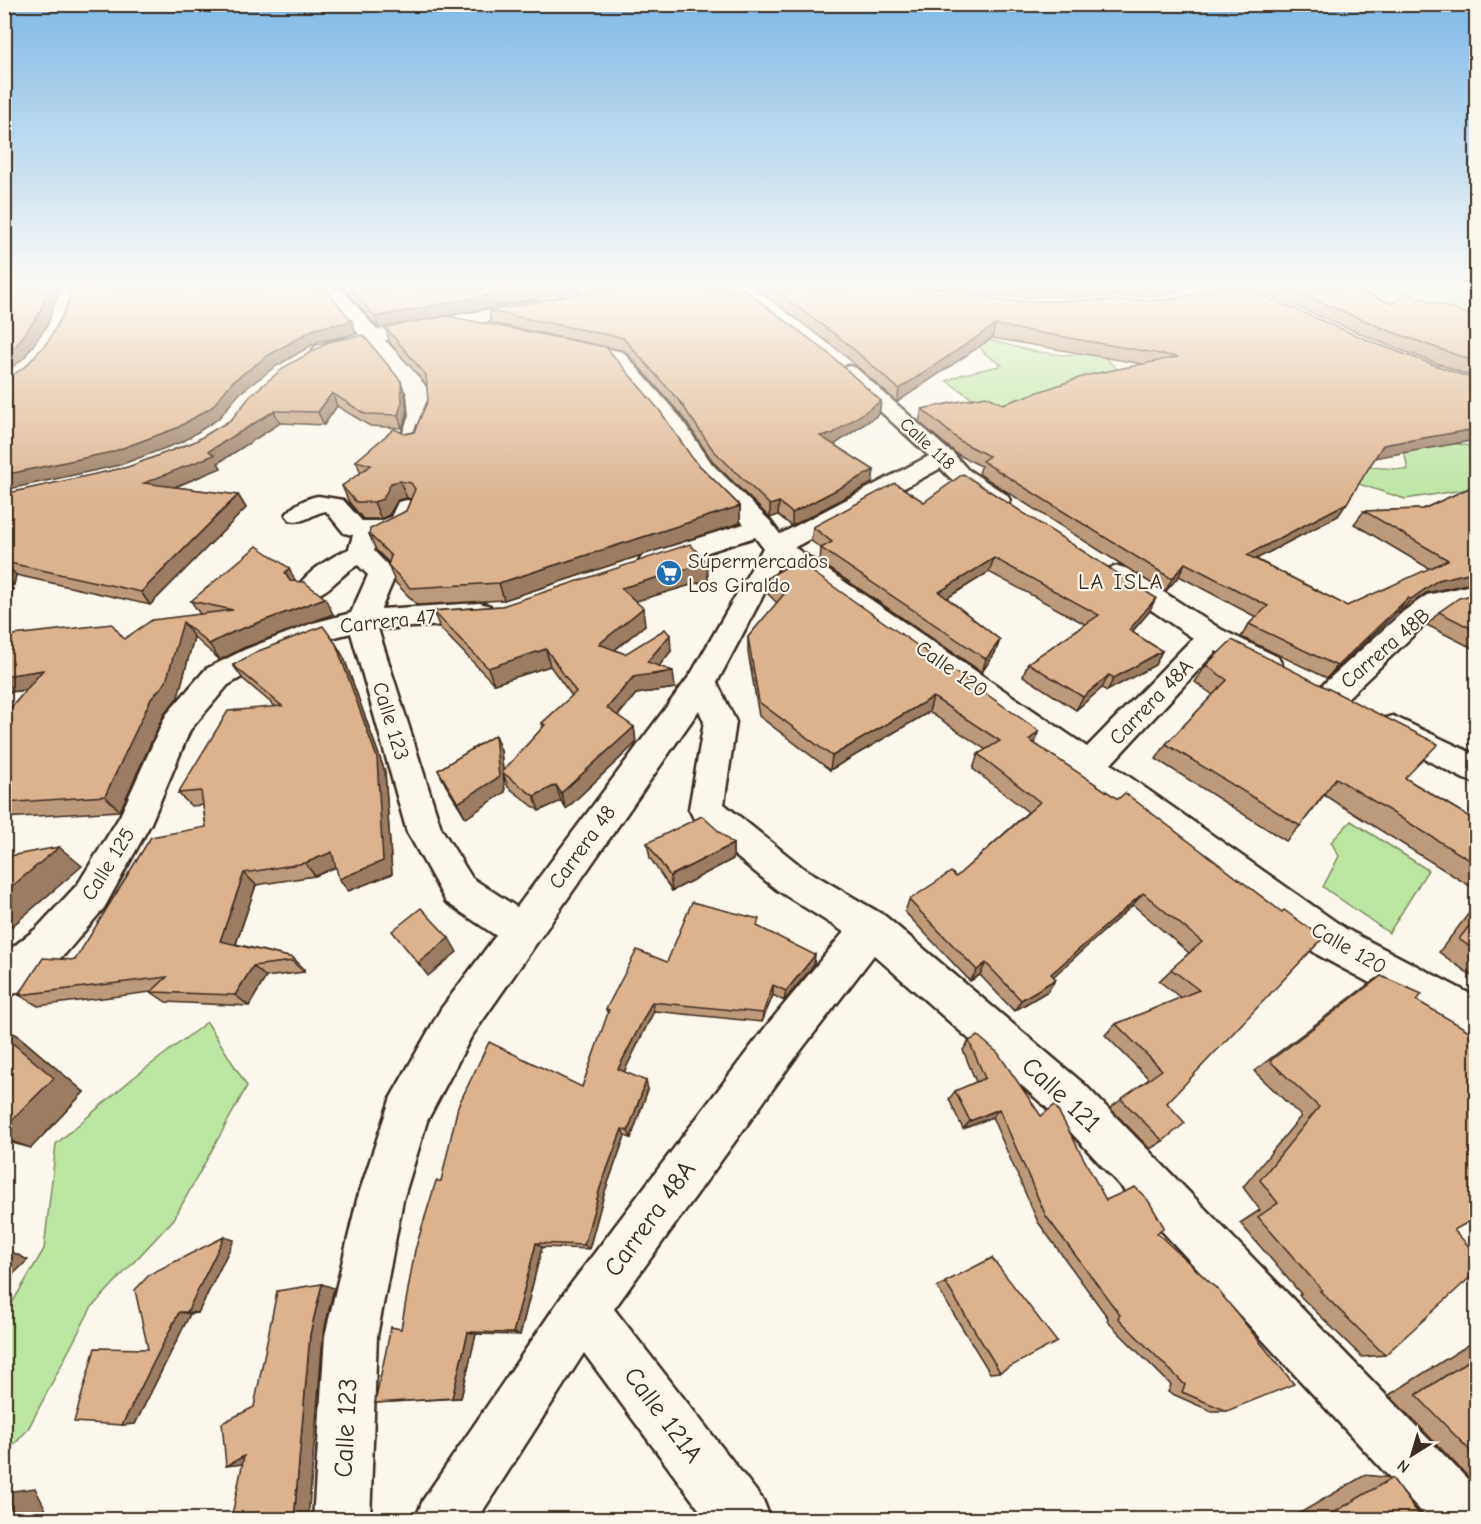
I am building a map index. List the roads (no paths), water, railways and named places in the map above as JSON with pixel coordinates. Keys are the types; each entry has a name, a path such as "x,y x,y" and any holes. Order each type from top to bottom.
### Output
{"street":[{"path":"390,359 418,392 420,415 411,441"},
{"name":"Calle 120","path":"619,359 672,422 704,470 769,537 1332,942 1476,1018"},
{"name":"Calle 118","path":"834,359 944,457 959,474 1020,513"},
{"path":"632,568 769,537 944,457"},
{"path":"299,515 318,503 334,505 353,527 383,529"},
{"path":"361,553 363,540 402,521 407,507"},
{"name":"Carrera 48","path":"351,1336 380,1200 407,1113 456,1023 520,931 702,682 769,537"},
{"path":"310,589 345,561 361,553"},
{"path":"361,553 382,574 362,620"},
{"path":"1095,560 1212,637 1476,770"},
{"name":"Carrera 48B","path":"1308,686 1437,602 1476,593"},
{"name":"Carrera 47","path":"177,724 217,677 254,657 323,630 362,620 506,611"},
{"name":"Calle 123","path":"362,620 425,832 459,890 520,931"},
{"name":"Carrera 48A","path":"1089,766 1212,637"},
{"name":"Calle 121","path":"702,682 720,722 706,809 728,830 790,879 871,928 1070,1100 1468,1520"},
{"name":"Calle 125","path":"4,979 51,941 91,896 134,823 177,724"},
{"name":"Carrera 48A","path":"443,1520 583,1310 783,1039 871,928"},
{"name":"Calle 121A","path":"583,1310 743,1520"},
{"name":"Calle 123","path":"341,1520 351,1336"}],"place":[{"name":"Súpermercados Los Giraldo","path":"669,573"}],"district":[{"name":"LA ISLA","path":"1121,582"}]}
